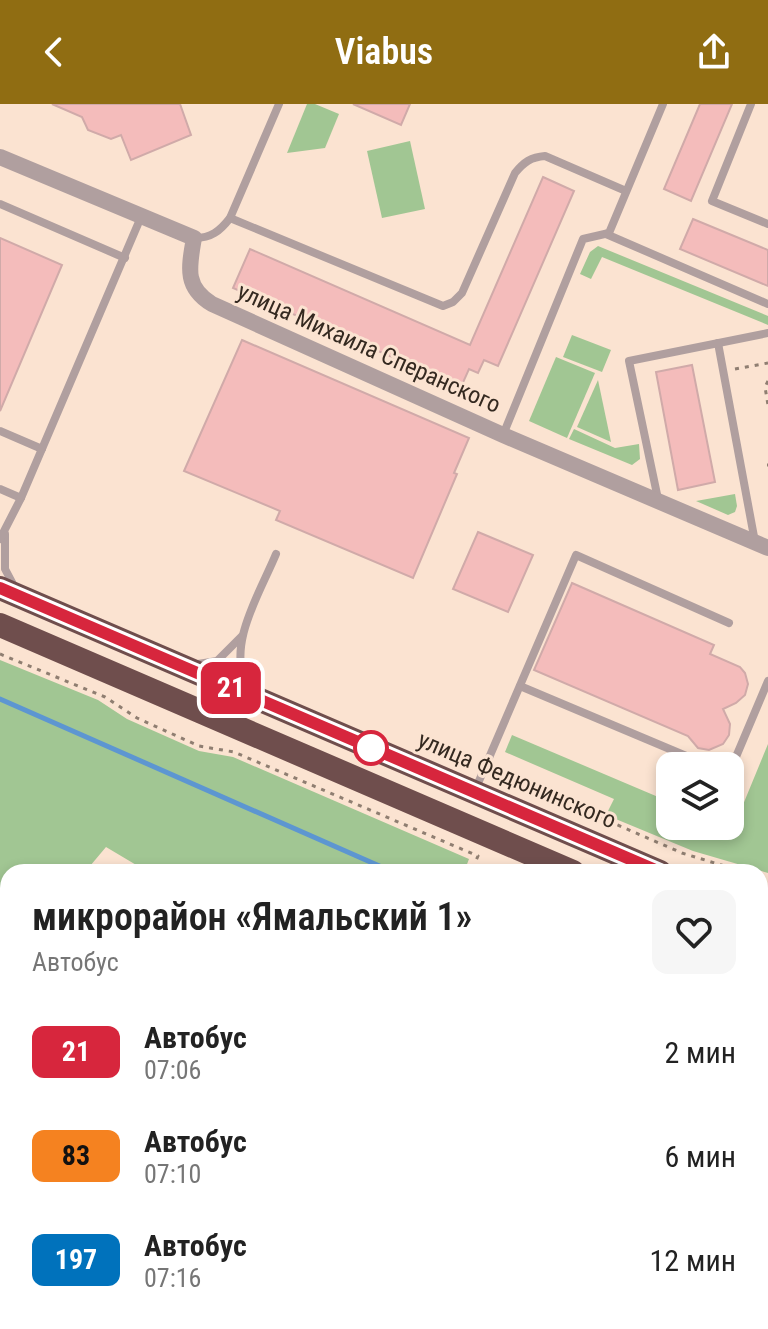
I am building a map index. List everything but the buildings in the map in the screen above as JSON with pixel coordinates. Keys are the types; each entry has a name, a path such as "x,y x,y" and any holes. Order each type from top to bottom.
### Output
{"highway":[{"name":"улица Федюнинского","path":"0,588 641,864"},
{"path":"0,625 554,864"}],"street":[{"path":"0,157 194,238"},
{"name":"улица Михаила Сперанского","path":"194,238 191,279 198,295 212,304 503,435 762,546"}],"lane":[{"path":"194,238 214,234 230,218 279,104"},
{"path":"503,435 583,239 609,233 663,104"},
{"path":"751,104 712,201 768,224"},
{"path":"230,218 443,306 462,293 515,173 523,163 545,156 626,191"},
{"path":"0,204 125,258"},
{"path":"29,600 11,582 5,569 3,536 141,217"},
{"path":"606,234 768,304"},
{"path":"658,499 629,361 768,333"},
{"path":"718,343 762,546"},
{"path":"0,431 42,449"},
{"path":"0,489 21,498"},
{"path":"258,699 241,673 241,648 244,632 276,554"},
{"path":"474,792 576,555 729,623"},
{"path":"170,661 204,664 217,661 244,632"},
{"path":"738,752 768,681"},
{"path":"520,686 677,752"}],"path":[{"path":"724,371 768,363"},
{"path":"768,381 765,387 768,405"},
{"path":"0,654 105,697 137,718 199,746 234,752 478,856 474,864"},
{"path":"590,813 682,853 718,864"}],"green space":[{"path":"307,104 339,114 325,148 287,153"},
{"path":"410,141 425,209 382,218 367,151"},
{"path":"598,246 768,316 768,325 602,257 591,279 580,274 590,252"},
{"path":"572,335 611,350 602,372 563,357"},
{"path":"556,357 595,373 567,438 529,421"},
{"path":"598,380 611,442 577,427"},
{"path":"574,429 615,448 639,444 640,459 632,465 569,439"},
{"path":"735,494 735,512 728,515 696,501"},
{"path":"0,660 98,700 127,719 199,751 233,757 469,859 467,864 135,864 106,847 92,864 0,864"},
{"path":"512,735 656,796 656,836 606,815 614,799 505,752"},
{"path":"768,744 768,864 737,864 666,840 744,840 744,802"}],"waterway":[{"path":"0,699 375,864"}],"bus line":[{"name":"21","path":"0,588 641,864"}]}
